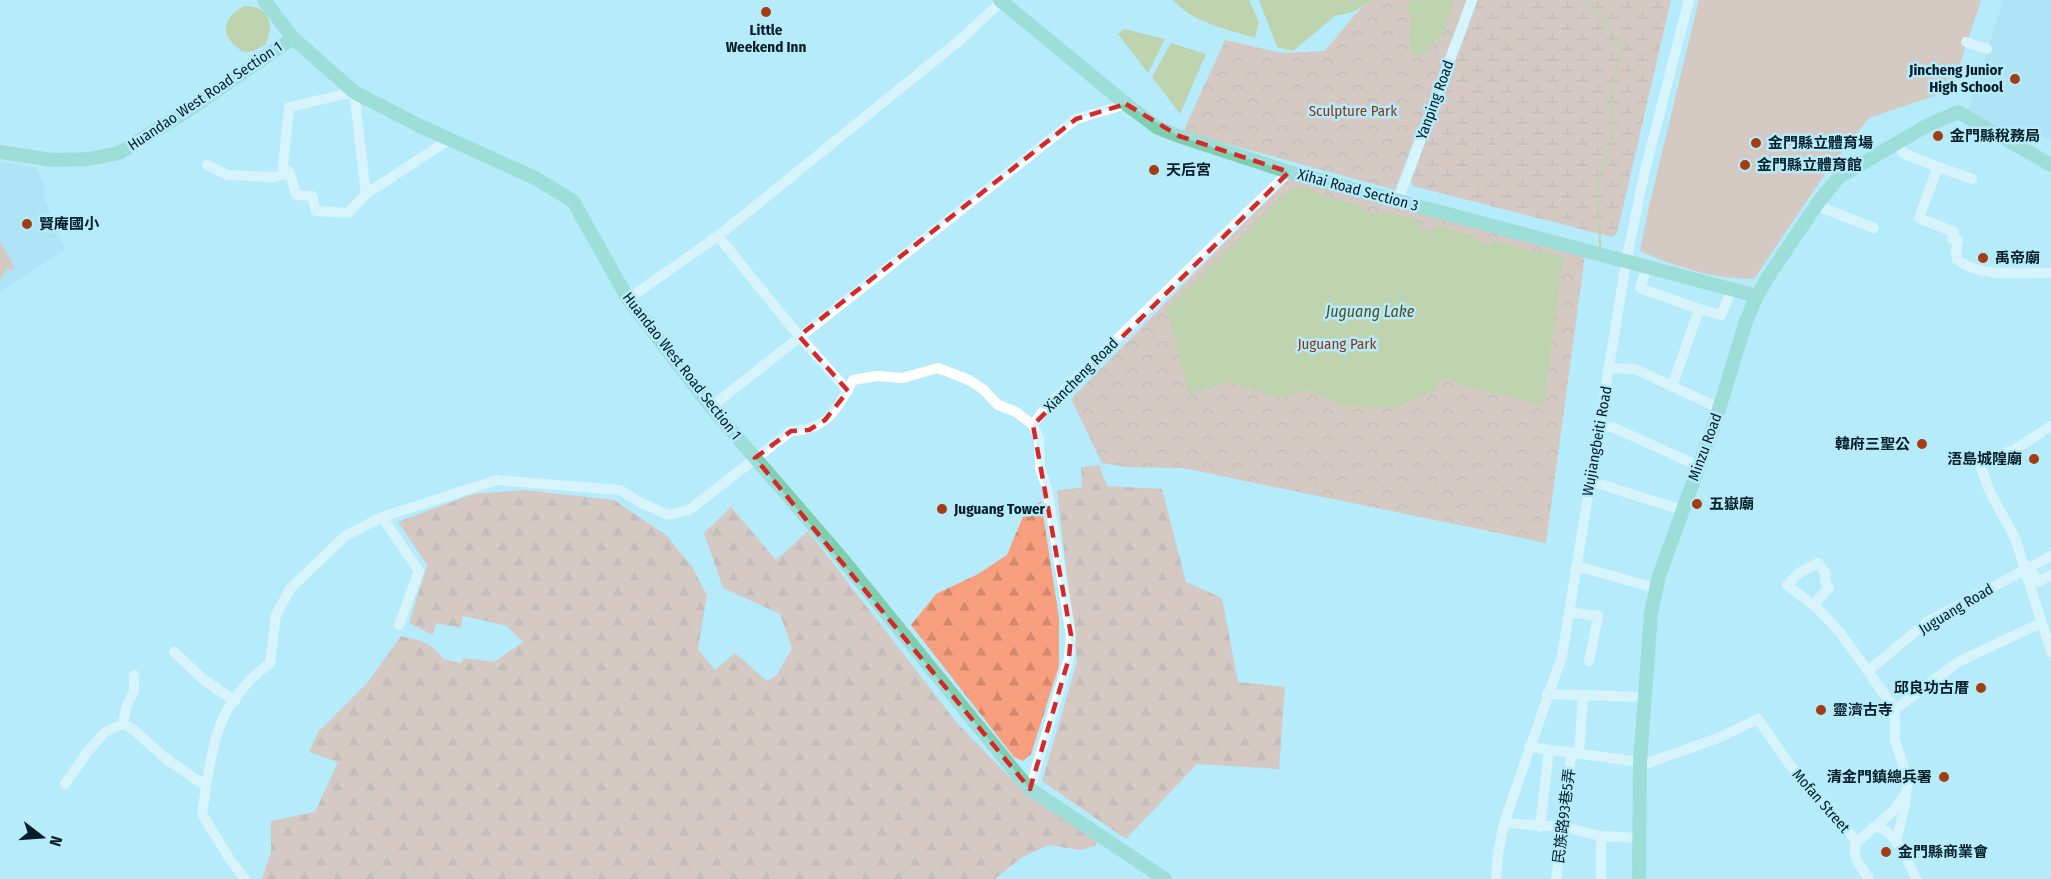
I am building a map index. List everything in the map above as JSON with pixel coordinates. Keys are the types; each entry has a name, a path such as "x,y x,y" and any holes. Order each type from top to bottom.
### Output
{"main road":[{"path":"264,0 293,38"},
{"name":"Xihai Road Section 3","path":"1001,1 1158,128 1289,172 1757,296"},
{"name":"Huandao West Road Section 1","path":"0,152 52,160 89,159 119,153 187,111 293,38 354,92 418,125 535,178 573,201 628,299 711,407 839,555 1030,789 1165,879"},
{"name":"Minzu Road","path":"1639,879 1638,838 1644,763 1643,697 1651,613 1656,588 1719,408 1746,321 1757,296 1817,204 1833,184 1844,174 1928,125 1958,112 2051,165"}],"street":[{"name":"Yanping Road","path":"1398,200 1472,0"},
{"name":"Wujiangbeiti Road","path":"1496,879 1504,823 1547,694 1562,657 1626,262 1646,170 1689,0"},
{"path":"628,299 718,236 960,40 1001,1"},
{"path":"1966,42 1987,49"},
{"path":"366,194 354,92 289,107 284,166 290,173 296,195 312,196 316,210 348,213 366,194 450,139"},
{"path":"711,407 1076,119 1126,104"},
{"path":"1897,142 1903,153 1972,179"},
{"path":"207,165 228,175 274,177 290,173"},
{"path":"1938,167 1919,218 1954,232 1952,239 1958,240 1957,260 1964,265 1988,273 2051,273"},
{"name":"Xiancheng Road","path":"245,879 202,814 216,741 229,707 258,672 270,663 276,615 290,589 345,536 382,518 497,480 620,490 668,516 689,510 791,431 808,430 825,420 842,402 853,380 877,376 903,378 938,368 969,380 984,390 998,405 1016,412 1033,425 1043,411 1289,172"},
{"path":"1817,204 1874,228"},
{"path":"718,236 799,336 848,391"},
{"path":"1647,267 1640,288 1721,315 1732,289"},
{"path":"1672,387 1699,309"},
{"path":"1609,368 1635,369 1719,408"},
{"path":"1030,789 1069,658 1071,634 1047,488 1040,468 1039,438 1033,425"},
{"path":"1599,427 1612,427 1699,465"},
{"path":"2047,428 2014,450 1989,458 1980,464 1989,490 2028,568 2041,623 2051,652"},
{"path":"1590,481 1682,510"},
{"path":"382,518 419,571 399,625"},
{"name":"Juguang Road","path":"1868,671 1928,622 2051,556"},
{"path":"1576,566 1656,588"},
{"path":"2028,568 2038,582 2051,575"},
{"path":"1813,605 1839,630 1895,709 1895,740 1907,773 1906,793 1896,842"},
{"path":"1569,612 1598,616 1589,661"},
{"path":"1895,709 1958,662 2041,623"},
{"path":"174,652 204,680 235,700"},
{"path":"123,724 126,707 134,691 134,675"},
{"path":"1547,694 1643,697"},
{"name":"民族路93巷5弄","path":"1556,879 1583,696"},
{"name":"Mofan Street","path":"1644,763 1718,738 1758,719 1785,759 1857,842"},
{"path":"65,784 88,750 105,732 123,724"},
{"path":"123,724 134,730 165,758 206,786"},
{"path":"1529,747 1644,763"},
{"path":"1540,827 1549,750"},
{"path":"1866,878 1855,857 1854,847 1873,827 1892,812 1906,793"},
{"path":"1504,823 1564,827 1601,836 1638,838"},
{"path":"1873,827 1883,828 1896,842 1908,858 1916,879"},
{"path":"1601,836 1601,879"}],"highlighted area":[{"path":"1126,104 1179,136 1289,172 1033,425 1071,635 1069,658 1030,789 755,458 791,431 809,430 825,420 848,391 799,336 1076,119"}],"shaded area":[{"name":"Jincheng Junior High School","path":"2003,0 2051,0 2051,140 2016,129 2014,135 1969,110"},
{"name":"賢庵國小","path":"0,162 36,167 44,185 44,198 65,250 0,292"}],"green space":[{"name":"Sculpture Park","path":"1371,0 1467,0 1395,190 1183,132 1225,40 1282,53 1325,51 1357,12"},
{"path":"1478,0 1671,0 1617,233 1612,237 1413,186 1411,181"},
{"name":"金門縣立體育場","path":"1699,0 1981,0 1951,90 1869,118 1829,168 1754,279 1724,277 1696,271 1640,251"},
{"name":"Juguang Park","path":"1291,175 1585,255 1546,543 1183,468 1125,467 1102,463 1071,399"},
{"path":"0,241 15,268 10,271 8,268 0,280"},
{"path":"1099,465 1107,486 1162,489 1186,582 1222,598 1238,682 1285,687 1279,769 1197,764 1126,839 1042,781 1077,662 1057,491 1082,487 1081,467"},
{"path":"524,490 614,500 666,535 692,567 707,595 698,649 715,670 735,653 767,681 777,675 792,648 780,614 723,588 704,533 731,507 776,560 808,531 957,723 1028,796 1098,840 1095,846 1080,850 1049,845 1021,858 995,879 262,879 271,852 271,821 315,812 338,762 309,752 318,732 368,682 401,636 430,646 443,659 461,663 464,658 494,662 523,642 507,626 463,616 461,628 436,623 433,635 409,623 427,565 398,522 473,494"},
{"path":"1041,501 1059,618 1059,666 1031,754 1023,761 1014,757 911,625 936,594 978,574 1007,555 1024,514"}],"water":[{"path":"1173,0 1249,0 1259,22 1255,38 1200,20"},
{"path":"1259,0 1373,0 1353,12 1335,16 1293,51 1277,47"},
{"path":"1410,0 1454,0 1443,34 1420,57 1412,53 1409,41 1412,15 1405,11"},
{"path":"244,6 264,12 270,23 265,45 247,52 241,51 232,43 226,31 228,20"},
{"path":"1124,29 1165,39 1148,73 1118,34"},
{"path":"1171,43 1206,54 1180,114 1152,77"},
{"name":"Juguang Lake","path":"1303,187 1314,190 1317,194 1362,206 1366,213 1385,212 1410,218 1432,231 1439,226 1474,236 1476,240 1485,245 1495,241 1539,253 1542,251 1563,256 1544,405 1461,386 1451,379 1439,380 1435,391 1395,407 1344,406 1307,389 1279,398 1227,382 1189,395 1167,309 1284,194 1294,188"}],"waterway":[{"path":"1590,0 1613,33 1622,52 1611,91 1612,143 1598,180 1600,246"}],"place":[{"name":"Little Weekend Inn","path":"766,12"},
{"name":"Jincheng Junior High School","path":"2015,79"},
{"name":"金門縣稅務局","path":"1938,136"},
{"name":"金門縣立體育場","path":"1756,143"},
{"name":"金門縣立體育館","path":"1745,165"},
{"name":"天后宮","path":"1154,170"},
{"name":"賢庵國小","path":"27,224"},
{"name":"禹帝廟","path":"1983,258"},
{"name":"韓府三聖公","path":"1922,444"},
{"name":"浯島城隍廟","path":"2034,459"},
{"name":"五嶽廟","path":"1697,504"},
{"name":"Juguang Tower","path":"942,509"},
{"name":"邱良功古厝","path":"1981,688"},
{"name":"靈濟古寺","path":"1821,710"},
{"name":"清金門鎮總兵署","path":"1944,777"},
{"name":"金門縣商業會","path":"1886,852"}]}
